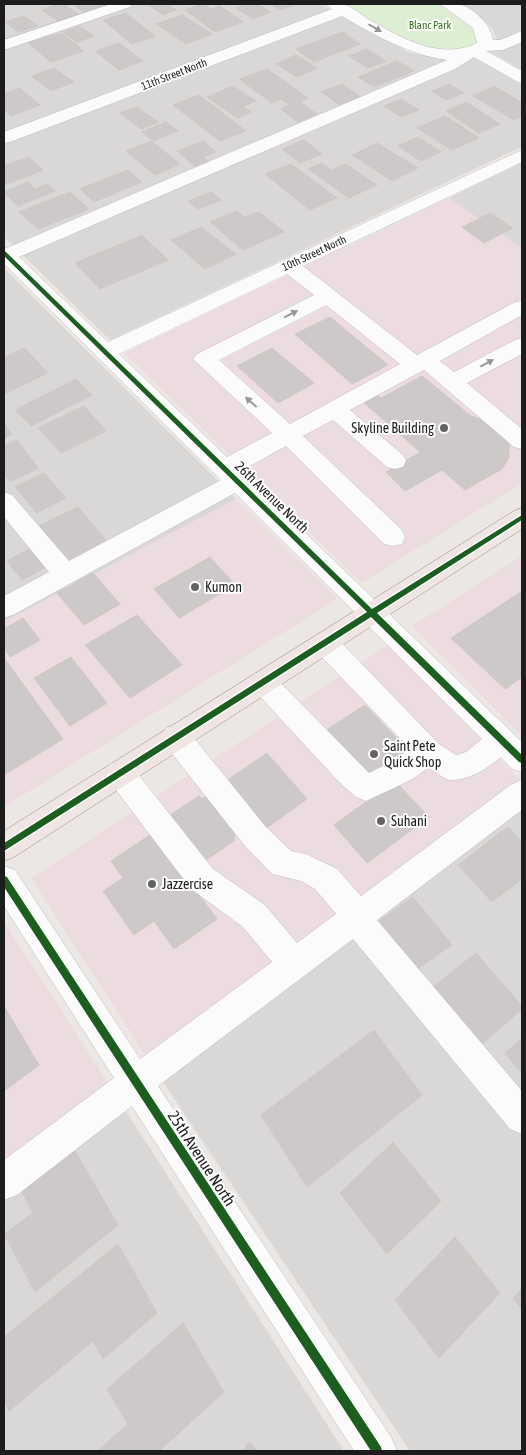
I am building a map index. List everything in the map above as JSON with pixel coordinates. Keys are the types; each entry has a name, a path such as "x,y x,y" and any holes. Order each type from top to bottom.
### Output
{"main road":[{"path":"4,847 522,517"}],"street":[{"path":"4,46 126,4"},
{"path":"5,254 449,66 475,51 485,32 477,22 447,4"},
{"path":"339,7 412,48 448,56 502,45 522,36"},
{"name":"11th Street North","path":"4,138 339,7"},
{"path":"475,51 522,78"},
{"name":"10th Street North","path":"105,352 522,155"},
{"name":"26th Avenue North","path":"5,254 522,760"},
{"path":"289,265 328,296 421,362 514,422 522,441"},
{"path":"328,296 204,359 288,435 393,537"},
{"path":"4,608 65,574 231,475 288,435 522,307"},
{"path":"452,382 522,344"},
{"path":"334,410 396,460"},
{"path":"4,501 65,574"},
{"path":"325,643 429,752 453,768 474,762 502,740"},
{"path":"263,682 349,773 366,788 401,771 429,752"},
{"path":"176,737 255,836 283,864 306,868 326,879 522,1117"},
{"path":"120,773 202,879 254,916 294,964"},
{"path":"4,1182 522,793"},
{"name":"25th Avenue North","path":"4,880 377,1451"}],"shaded area":[{"path":"4,4 321,4 331,10 4,132"},
{"path":"459,4 522,4 522,70 489,51 495,46 496,38 493,30 485,21"},
{"path":"342,16 408,52 445,60 474,58 522,85 522,147 110,340 4,237 4,144"},
{"path":"522,163 522,249 449,198"},
{"path":"449,198 522,249 522,483 362,583 124,353"},
{"path":"4,268 236,499 4,622"},
{"path":"236,499 337,599 4,807 4,622"},
{"path":"522,556 522,736 412,626"},
{"path":"388,645 522,782 522,795 155,1070 31,878"},
{"path":"522,795 522,1451 410,1451 155,1070"},
{"path":"4,922 117,1097 4,1183"},
{"path":"117,1097 344,1451 4,1451 4,1183"}],"green space":[{"name":"Blanc Park","path":"346,4 436,4 470,25 477,39 468,48 462,50 425,46 397,34"}],"building":[{"path":"63,4 80,15 60,22 42,10"},
{"path":"73,4 109,4 84,12"},
{"path":"147,4 166,4 176,10 163,15"},
{"path":"203,4 211,9 220,6 243,22 215,32 185,10"},
{"path":"244,4 257,4 271,12 253,19 236,8"},
{"path":"270,4 296,4 280,10"},
{"path":"126,13 155,36 132,44 103,20"},
{"path":"182,15 212,34 186,44 156,24"},
{"path":"24,16 38,26 18,32 5,22"},
{"path":"79,26 94,36 77,42 63,32"},
{"path":"342,32 360,44 314,62 296,49"},
{"path":"61,33 84,51 51,62 28,43"},
{"path":"119,43 143,61 119,70 95,51"},
{"path":"367,49 386,61 368,68 349,56"},
{"path":"296,55 317,68 297,77 276,64"},
{"path":"397,61 414,71 374,87 358,77"},
{"path":"54,68 74,82 51,91 31,76"},
{"path":"267,69 308,98 300,102 317,114 298,122 281,109 290,105 281,99 272,103 239,79"},
{"path":"342,84 361,97 340,105 321,92"},
{"path":"449,84 464,93 446,100 432,91"},
{"path":"233,86 256,101 243,107 251,112 238,118 207,97"},
{"path":"494,86 522,103 522,116 514,120 473,96"},
{"path":"19,88 40,105 11,116 4,110 4,94"},
{"path":"199,95 246,131 220,141 173,105"},
{"path":"401,99 419,110 401,117 384,106"},
{"path":"466,102 500,124 479,133 446,111"},
{"path":"137,107 158,122 141,129 120,113"},
{"path":"445,116 479,138 452,150 417,128"},
{"path":"166,122 178,131 154,141 142,132"},
{"path":"418,137 441,152 421,161 398,146"},
{"path":"304,140 322,154 300,163 282,149"},
{"path":"151,141 180,164 155,175 126,151"},
{"path":"203,141 216,152 203,157 210,163 197,168 177,151"},
{"path":"377,143 418,168 392,181 352,155"},
{"path":"29,157 43,170 4,185 4,166"},
{"path":"322,163 332,170 346,164 377,185 349,198 308,169"},
{"path":"291,164 337,198 310,210 265,174"},
{"path":"128,170 142,182 94,202 80,189"},
{"path":"28,182 35,189 47,184 55,191 18,206 4,192"},
{"path":"70,192 89,209 38,229 19,212"},
{"path":"211,192 221,200 198,209 188,201"},
{"path":"237,211 245,217 259,212 284,232 243,250 210,222"},
{"path":"490,213 513,228 484,243 462,227"},
{"path":"201,227 236,254 205,269 171,240"},
{"path":"142,235 168,260 100,289 75,263"},
{"path":"330,317 388,365 352,384 295,334"},
{"path":"24,348 48,373 4,394 4,358"},
{"path":"272,348 314,383 278,403 237,366"},
{"name":"Skyline Building","path":"422,376 471,416 487,421 502,434 509,445 509,457 502,469 465,490 442,470 405,491 386,472 420,452 361,400 374,393 381,398"},
{"path":"76,379 92,395 31,426 15,410"},
{"path":"84,406 106,431 61,453 38,428"},
{"path":"4,424 12,434 4,438"},
{"path":"17,440 38,468 10,482 4,474 4,446"},
{"path":"44,473 66,498 37,513 15,487"},
{"path":"78,507 106,540 68,560 39,526"},
{"path":"32,547 48,566 22,580 7,561"},
{"name":"Kumon","path":"210,557 235,585 179,618 154,589"},
{"path":"93,573 120,604 84,625 57,593"},
{"path":"522,591 522,677 505,689 451,638"},
{"path":"137,615 182,665 130,698 85,645"},
{"path":"23,618 40,640 10,657 4,648 4,629"},
{"path":"71,657 107,703 70,726 34,678"},
{"path":"4,658 63,739 4,775"},
{"name":"Suhani","path":"365,705 410,752 369,781 325,731"},
{"path":"267,753 307,799 265,829 226,781"},
{"name":"Suhani","path":"395,781 429,817 367,863 334,825"},
{"path":"199,796 202,799 207,796 238,835 233,838 235,840 202,863 167,817"},
{"path":"508,827 522,842 522,879 492,902 458,865"},
{"name":"Jazzercise","path":"153,833 217,919 174,949 154,921 134,935 103,891 123,878 111,861"},
{"path":"413,897 452,945 417,969 379,921"},
{"path":"476,953 522,1006 522,1009 482,1044 434,986"},
{"path":"4,1006 39,1065 4,1091"},
{"path":"374,1030 422,1095 307,1187 261,1115"},
{"path":"522,1038 522,1074 505,1053"},
{"path":"393,1142 441,1201 387,1254 340,1193"},
{"path":"72,1146 118,1225 35,1292 4,1234 33,1213 19,1186"},
{"path":"455,1237 500,1293 439,1358 395,1300"},
{"path":"118,1244 157,1313 103,1359 93,1341 9,1411 4,1399 4,1337"},
{"path":"522,1289 522,1310 513,1298"},
{"path":"183,1323 224,1392 159,1451 97,1451 128,1424 107,1389"},
{"path":"250,1442 256,1451 242,1451"}],"cycle path":[{"path":"4,253 522,760"},
{"path":"4,847 522,517"},
{"path":"4,880 377,1451"}],"place":[{"name":"Skyline Building","path":"444,428"},
{"name":"Kumon","path":"195,587"},
{"name":"Saint Pete Quick Shop","path":"374,754"},
{"name":"Suhani","path":"381,821"},
{"name":"Jazzercise","path":"152,884"}]}
